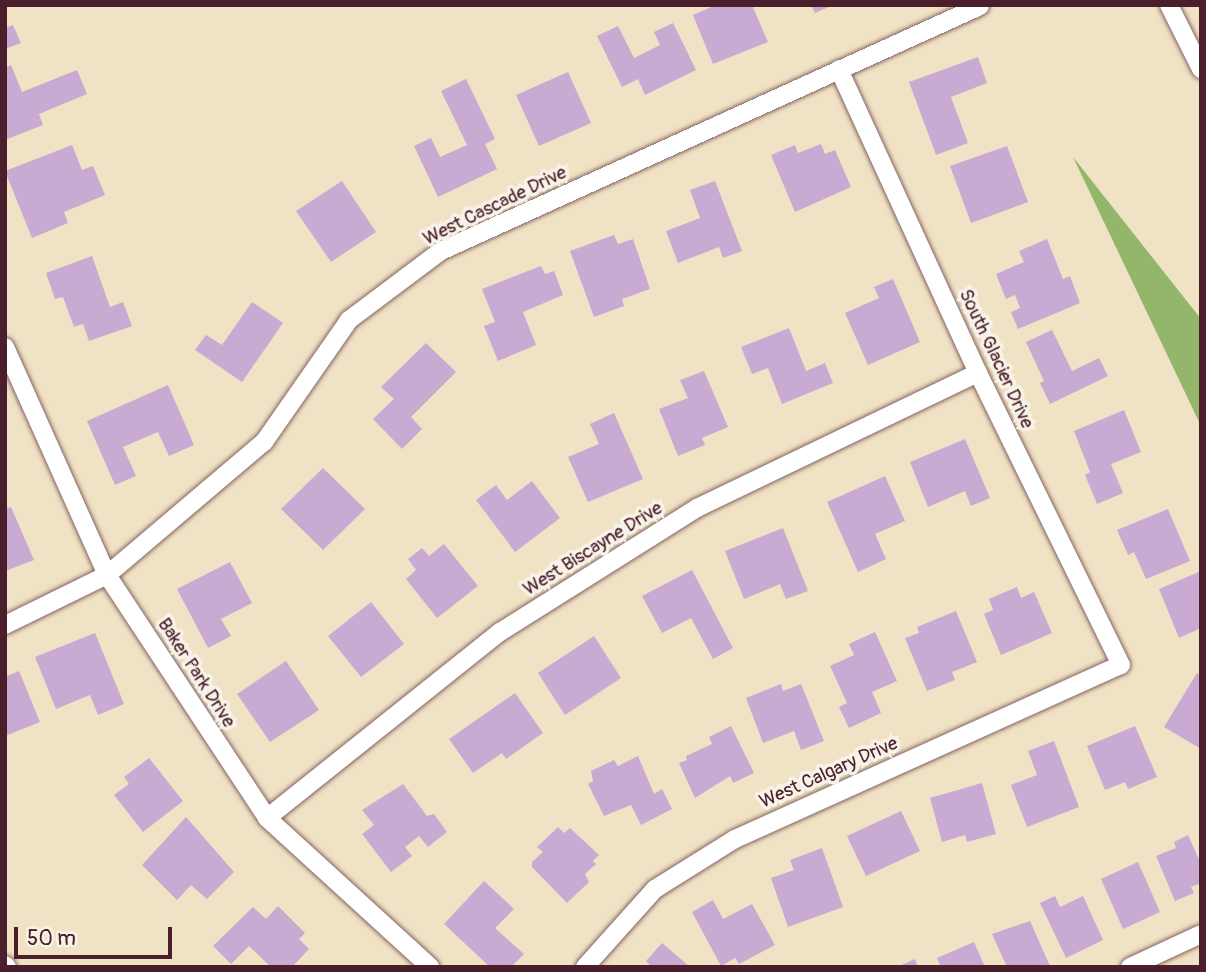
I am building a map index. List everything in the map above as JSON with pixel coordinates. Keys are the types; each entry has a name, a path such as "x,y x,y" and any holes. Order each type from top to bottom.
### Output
{"street":[{"path":"1169,5 1201,69"},
{"name":"West Cascade Drive","path":"5,625 107,575 264,442 349,320 441,251 981,6"},
{"name":"South Glacier Drive","path":"839,69 978,373 1121,665"},
{"name":"Baker Park Drive","path":"5,347 107,575 267,818 430,967"},
{"name":"West Biscayne Drive","path":"267,818 500,632 696,508 978,373"},
{"name":"West Calgary Drive","path":"585,967 655,889 735,839 1121,665"},
{"path":"1130,967 1201,934"}],"green space":[{"path":"1073,157 1201,319 1201,426"}],"building":[{"path":"716,5 752,5 768,42 713,64 693,15"},
{"path":"811,5 833,5 815,13"},
{"path":"673,23 696,70 645,95 638,79 622,87 597,36 618,26 634,58 660,45 654,32"},
{"path":"13,25 21,43 5,49 5,28"},
{"path":"978,57 987,83 951,97 968,143 936,155 909,82"},
{"path":"11,65 22,92 77,70 87,94 39,114 43,125 5,140 5,68"},
{"path":"568,72 591,123 539,146 516,95"},
{"path":"466,79 495,139 485,144 497,169 438,197 414,146 431,138 440,157 467,145 441,91"},
{"path":"821,144 825,154 835,150 851,187 795,212 771,155 795,145 798,153"},
{"path":"72,145 82,170 93,166 105,195 64,212 68,223 32,238 5,171"},
{"path":"1007,146 1028,202 971,223 950,166"},
{"path":"342,181 376,232 331,262 296,211"},
{"path":"715,181 742,251 723,258 719,247 678,263 666,231 700,218 690,190"},
{"path":"614,235 618,244 633,239 650,289 622,299 624,306 594,317 570,251"},
{"path":"1047,239 1063,279 1070,276 1080,303 1018,329 1011,312 1020,308 1015,295 1006,299 996,274 1024,262 1019,251"},
{"path":"92,256 110,307 123,302 132,326 89,341 83,324 74,327 63,297 55,299 46,273"},
{"path":"541,266 545,274 554,271 563,295 523,312 536,345 498,361 484,326 495,322 482,289"},
{"path":"893,279 920,342 868,365 845,313 879,298 874,287"},
{"path":"252,302 283,323 242,382 195,350 206,335 222,345"},
{"path":"789,328 806,371 825,363 833,383 782,404 768,368 752,374 741,347"},
{"path":"1052,330 1072,371 1099,358 1108,376 1050,404 1040,383 1044,381 1026,342"},
{"path":"426,343 456,372 411,417 422,429 402,449 373,419 394,399 381,387"},
{"path":"704,371 728,427 702,438 705,445 678,456 659,409 688,398 680,380"},
{"path":"168,385 194,445 169,456 158,432 123,447 136,476 115,485 87,421"},
{"path":"1124,410 1141,452 1111,464 1123,493 1097,504 1085,475 1090,472 1074,431"},
{"path":"614,413 643,479 588,502 568,457 599,444 590,424"},
{"path":"965,439 990,498 971,506 965,491 928,507 910,462"},
{"path":"323,468 365,509 323,550 281,509"},
{"path":"885,476 905,521 875,534 886,559 858,572 827,502"},
{"path":"532,481 560,518 515,552 476,500 496,485 507,500"},
{"path":"11,507 34,560 5,571 5,509"},
{"path":"1168,509 1190,561 1146,579 1134,552 1128,555 1117,530"},
{"path":"783,528 808,591 786,599 780,584 744,599 725,551"},
{"path":"444,544 478,586 437,618 406,579 416,570 408,559 422,548 429,556"},
{"path":"230,562 252,603 221,619 231,636 208,648 177,589"},
{"path":"692,570 733,648 713,659 691,618 662,633 642,596"},
{"path":"1201,571 1201,628 1179,638 1159,589"},
{"path":"1017,587 1021,598 1034,592 1052,633 1001,655 984,614 993,610 989,599"},
{"path":"371,602 404,644 361,677 328,636"},
{"path":"956,611 977,662 952,672 955,680 927,691 905,638 919,633 917,627"},
{"path":"875,632 897,681 872,692 881,713 849,728 839,707 847,703 830,666 854,655 849,644"},
{"path":"95,633 124,704 98,715 90,695 56,709 35,657"},
{"path":"594,636 621,678 565,715 538,673"},
{"path":"286,661 319,710 270,742 237,694"},
{"path":"19,671 40,722 5,736 5,677"},
{"path":"1197,673 1201,675 1201,749 1164,727"},
{"path":"781,684 783,691 801,684 824,741 801,750 794,731 763,743 746,698"},
{"path":"515,693 543,733 506,759 502,753 473,773 449,739"},
{"path":"731,726 754,773 733,783 730,776 695,798 679,763 687,760 686,756 712,744 709,737"},
{"path":"1135,726 1157,777 1128,789 1125,782 1105,790 1087,746"},
{"path":"1054,741 1079,807 1027,827 1011,785 1037,775 1028,751"},
{"path":"638,756 654,794 662,789 672,809 641,825 631,805 604,816 588,784 593,781 591,771 614,760 618,766"},
{"path":"149,758 183,801 143,832 114,795 129,784 124,777"},
{"path":"982,783 996,834 967,842 965,835 942,842 930,798"},
{"path":"403,784 427,816 434,814 447,832 428,847 419,836 405,847 412,856 391,872 362,834 374,825 362,810"},
{"path":"901,811 920,851 866,876 847,836"},
{"path":"186,817 234,872 207,899 191,885 177,900 142,865"},
{"path":"558,827 564,833 570,828 599,855 593,861 596,864 585,874 589,882 567,903 532,867 532,862 543,852 537,847"},
{"path":"1188,835 1201,864 1201,883 1191,887 1194,893 1175,901 1156,856 1176,848 1174,842"},
{"path":"822,848 843,907 788,927 771,878 794,870 790,860"},
{"path":"1138,862 1160,912 1123,929 1101,879"},
{"path":"484,881 514,909 495,928 524,954 511,967 490,967 444,924"},
{"path":"1055,896 1060,907 1083,896 1103,940 1066,958 1040,903"},
{"path":"713,900 723,919 752,904 775,945 739,964 735,958 721,966 692,912"},
{"path":"278,906 305,933 299,939 309,949 292,967 271,967 249,946 231,964 213,946 253,907 266,919"},
{"path":"1030,921 1050,966 1007,967 992,934"},
{"path":"974,942 985,967 941,967 937,958"},
{"path":"662,943 690,967 652,967 646,961"},
{"path":"915,959 918,967 897,967"}]}
